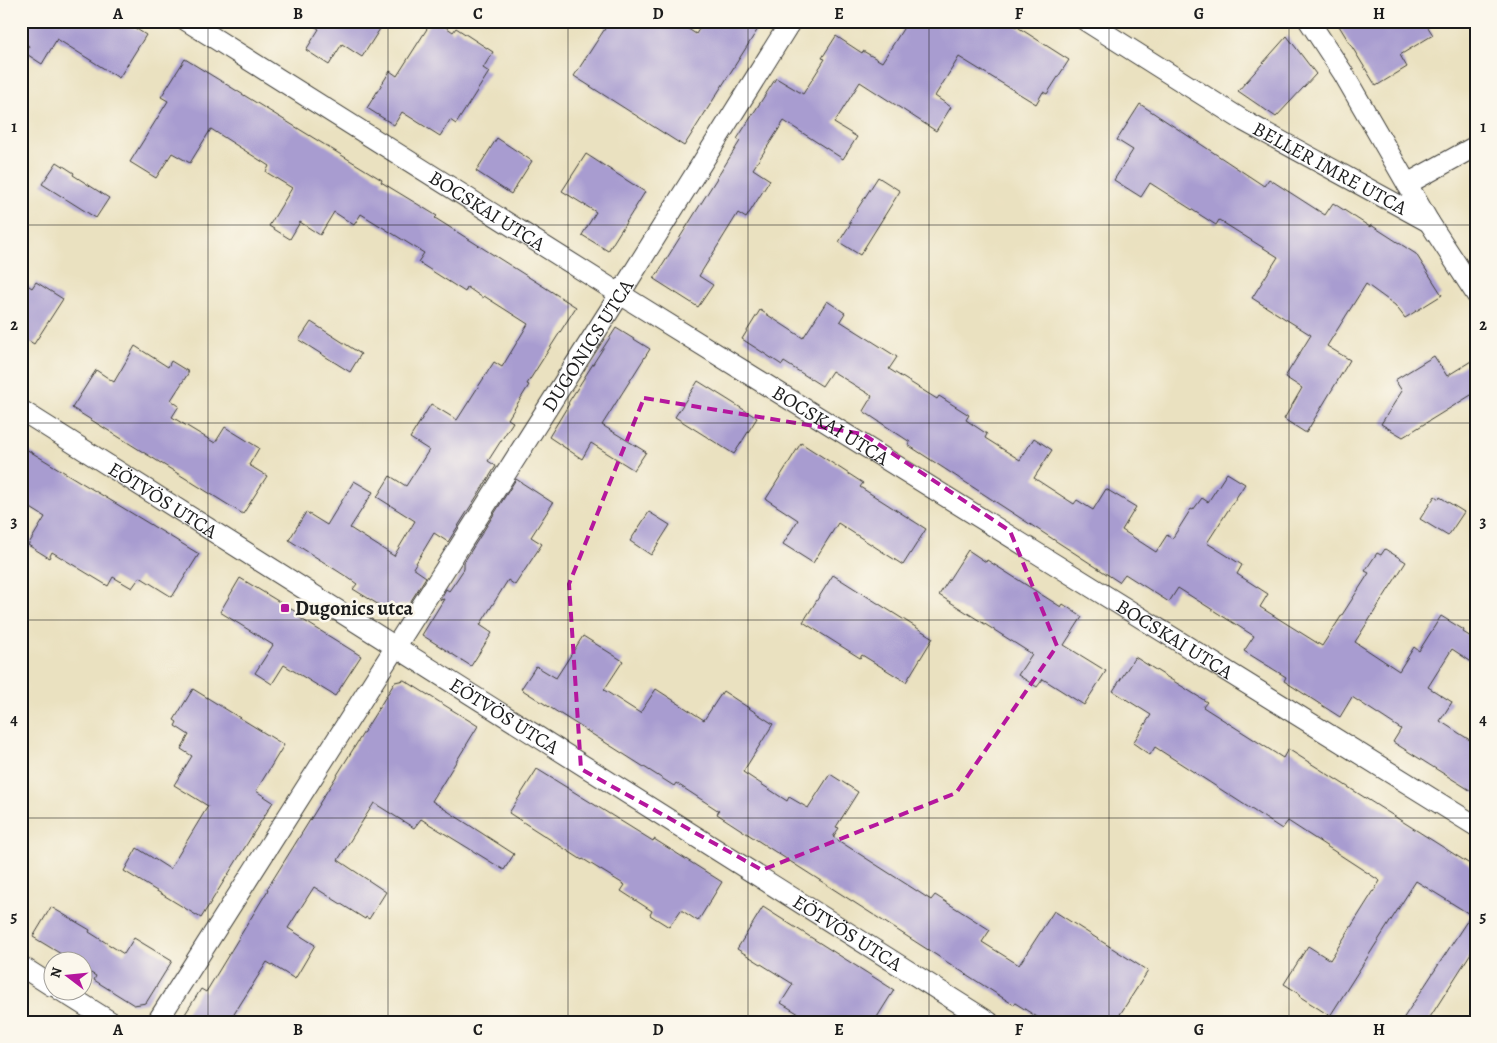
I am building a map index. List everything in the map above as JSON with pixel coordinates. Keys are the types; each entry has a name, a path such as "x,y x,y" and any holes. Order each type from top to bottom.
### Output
{"street":[{"name":"BOCSKAI UTCA","path":"187,21 620,294 1476,826"},
{"name":"DUGONICS UTCA","path":"157,1022 620,294 791,21"},
{"name":"BELLER IMRE UTCA","path":"1086,21 1244,121 1429,222"},
{"name":"BELLER IMRE UTCA","path":"1309,21 1343,73 1429,222"},
{"path":"1407,184 1476,146"},
{"path":"1429,222 1476,294"},
{"name":"EÖTVÖS UTCA","path":"21,410 989,1022"},
{"path":"21,966 42,980"},
{"path":"76,1000 111,1022"}],"highlighted area":[{"path":"644,398 863,434 1010,531 1057,646 956,793 762,870 581,769 569,584"}],"building":[{"path":"21,21 124,21 146,35 119,78 57,39 42,64 25,53 29,46 21,41"},
{"path":"306,21 385,21 362,57 342,44 329,65 306,50 319,29"},
{"path":"432,21 437,21 453,32 456,28 493,52 483,68 489,72 456,124 450,120 440,136 402,112 394,125 367,108 390,71 397,76"},
{"path":"610,21 676,21 696,34 704,21 763,21 684,146 574,76"},
{"path":"908,21 1008,21 1069,60 1047,94 1043,92 1036,104 959,57 935,96 951,107 936,131 860,82 834,123 857,137 843,159 784,121 753,169 770,180 746,218 738,213 699,276 713,285 698,307 654,279 740,141 737,139 776,78 803,94 825,59 822,58 836,36 862,53 863,51 882,62"},
{"path":"1336,21 1424,21 1433,35 1400,55 1407,67 1376,86"},
{"path":"1287,36 1316,74 1276,117 1238,91"},
{"path":"185,59 382,180 381,182 437,216 435,218 576,307 527,384 529,385 508,419 513,422 488,461 496,466 448,542 434,533 413,568 426,577 409,604 384,608 353,589 357,584 289,540 306,512 327,525 354,481 373,492 350,528 394,556 415,521 377,497 390,476 406,486 429,450 410,438 431,404 457,420 494,362 502,367 528,324 467,287 465,292 418,262 424,253 361,214 354,225 334,212 320,235 300,222 290,239 269,226 292,188 266,172 269,166 211,129 190,163 172,153 156,178 130,162 168,101 161,97"},
{"path":"1140,104 1264,186 1269,179 1325,215 1333,203 1370,227 1371,225 1416,254 1442,295 1405,318 1395,305 1366,284 1327,346 1350,360 1306,433 1284,419 1302,388 1285,377 1311,335 1252,298 1278,257 1219,220 1216,225 1150,183 1141,197 1114,180 1133,150 1117,140"},
{"path":"497,138 532,161 511,194 476,171"},
{"path":"586,154 645,192 608,251 582,235 596,212 562,191"},
{"path":"57,162 74,173 73,175 109,198 96,218 42,184"},
{"path":"878,177 900,191 860,255 839,242 851,223 849,222"},
{"path":"21,281 32,288 36,282 63,299 34,344 21,336"},
{"path":"827,301 845,313 840,321 897,357 889,369 937,399 939,396 969,415 966,420 987,434 985,438 1020,460 1034,438 1052,450 1034,478 1074,504 1077,500 1093,510 1106,489 1136,507 1122,530 1156,552 1167,535 1172,539 1191,509 1193,510 1202,498 1208,502 1227,473 1245,484 1207,543 1242,565 1237,574 1268,594 1260,607 1322,646 1369,573 1365,571 1377,553 1381,555 1385,549 1406,562 1355,642 1399,671 1414,647 1419,651 1441,616 1476,640 1476,665 1452,649 1428,687 1452,702 1440,721 1476,744 1476,794 1393,742 1401,729 1352,697 1340,717 1284,681 1286,677 1244,651 1254,636 1178,588 1169,602 1125,574 1119,582 908,445 910,442 863,411 872,396 832,371 822,386 784,362 782,365 742,339 760,310 803,338"},
{"path":"311,322 361,354 350,372 299,340"},
{"path":"616,328 650,349 602,425 646,452 634,470 591,443 582,459 549,437 568,403"},
{"path":"135,346 168,367 171,361 189,372 171,400 179,406 172,417 215,443 225,427 259,448 249,465 267,476 243,514 72,408 96,370 114,382"},
{"path":"1434,356 1447,376 1476,358 1476,392 1403,437 1381,424 1402,391 1395,380"},
{"path":"698,381 757,418 734,454 675,417"},
{"path":"801,443 863,483 860,487 926,529 903,565 838,523 813,563 783,544 798,520 766,499"},
{"path":"21,446 199,554 172,597 140,577 132,588 113,577 108,586 52,552 49,558 28,545 45,517 21,502"},
{"path":"516,479 553,503 531,537 542,544 515,585 508,580 480,625 492,633 471,666 422,635 444,599 440,600 446,589 449,591 464,569 464,562"},
{"path":"1435,496 1439,499 1440,497 1464,512 1448,536 1420,519"},
{"path":"649,512 670,525 651,555 630,541"},
{"path":"968,550 1061,607 1063,604 1082,617 1064,645 1106,671 1084,705 1043,679 1037,687 1018,675 1032,654 939,595"},
{"path":"833,575 933,638 906,682 862,655 860,658 803,622"},
{"path":"240,578 296,612 295,615 361,656 335,696 284,665 272,684 255,673 273,645 220,612"},
{"path":"583,636 623,661 604,690 640,713 656,689 704,720 723,691 773,724 743,772 787,801 789,797 808,808 830,774 858,792 836,827 839,828 833,837 931,900 935,895 990,930 982,942 1019,965 1054,911 1148,971 1115,1022 1045,1022 1015,1003 1014,1005 717,814 719,811 676,783 674,786 521,689 536,666 556,678"},
{"path":"1135,657 1207,702 1203,707 1283,758 1288,749 1476,868 1476,945 1427,1022 1401,1022 1471,915 1416,881 1330,1016 1299,996 1300,994 1284,984 1308,946 1330,960 1380,881 1288,821 1282,829 1155,747 1150,755 1133,743 1151,715 1113,691"},
{"path":"404,680 478,726 432,801 514,854 504,870 421,819 414,828 374,803 338,860 386,892 369,919 366,917 365,919 314,887 288,928 315,945 295,979 267,962 229,1022 180,1022 201,989 206,992 267,889 395,682"},
{"path":"193,689 284,745 256,791 273,802 201,918 124,871 137,848 170,869 208,806 174,785 192,756 181,749 189,735 175,726 177,722 174,720"},
{"path":"537,769 722,882 698,921 681,910 669,927 650,915 652,911 621,891 625,885 509,813"},
{"path":"51,907 90,930 89,932 124,954 134,938 172,961 146,1003 134,1005 94,980 96,976 92,974 92,950 54,950 33,937"},
{"path":"763,907 894,990 874,1022 812,1022 781,1003 793,984 737,949"}],"place":[{"name":"Dugonics utca","path":"285,608"}]}
